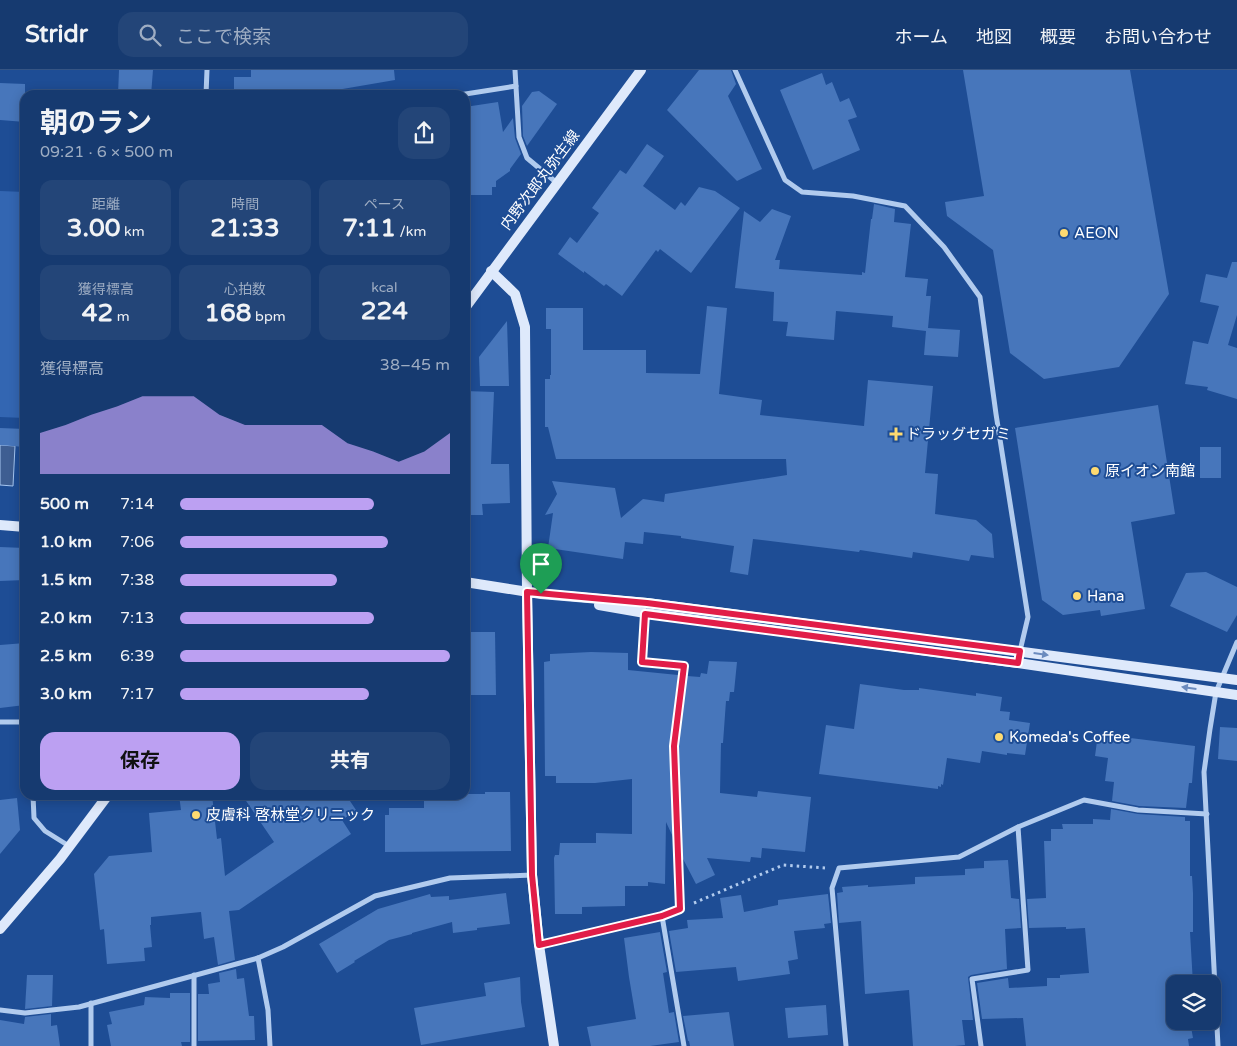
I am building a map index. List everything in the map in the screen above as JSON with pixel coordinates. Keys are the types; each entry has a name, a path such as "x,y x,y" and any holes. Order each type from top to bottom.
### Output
{"street":[{"path":"206,90 207,70"},
{"path":"515,70 519,137 527,158 556,183"},
{"name":"内野次郎丸弥生線","path":"470,301 641,70"},
{"path":"735,70 785,180 802,192 853,196 904,206 944,247 980,297 996,414 1028,617 1018,663"},
{"path":"470,93 516,86"},
{"path":"491,271 515,294 525,327 532,875 539,945 554,1046"},
{"path":"0,525 20,527"},
{"path":"470,583 645,614 1018,663 1237,695"},
{"path":"541,594 647,603 1237,680"},
{"path":"539,945 662,916 680,909 674,746 684,666 642,662 645,614"},
{"path":"1218,1046 1204,772 1216,692 1237,642"},
{"path":"0,722 20,722"},
{"path":"33,800 34,818 45,831 69,846"},
{"path":"0,929 69,846 104,800"},
{"path":"846,1046 832,888 839,868 958,857 1018,827 1084,800 1138,810 1206,814"},
{"path":"980,1046 972,979 1028,970 1018,827"},
{"path":"0,1010 25,1013 79,1007 258,958 283,947 374,896 450,878 532,875"},
{"path":"662,916 684,1046"},
{"path":"258,958 268,1010 270,1046"},
{"path":"194,975 194,1046"},
{"path":"91,1003 91,1046"}],"path":[{"path":"680,909 783,865 839,868"}],"shaded area":[{"path":"0,191 20,192 20,418 0,417"},
{"path":"0,445 15,446 13,486 0,485"}],"building":[{"path":"119,70 153,70 151,90 118,90"},
{"path":"251,70 394,70 395,80 337,90 234,90 234,77 251,77"},
{"path":"699,70 731,70 736,84 728,96 762,169 737,181 667,110"},
{"name":"AEON","path":"963,70 1130,70 1169,294 1119,367 1044,379 1010,353 993,250 947,216 945,202 984,196"},
{"path":"822,73 826,85 832,82 840,102 849,98 857,117 848,120 860,150 813,170 780,90"},
{"path":"0,83 25,84 25,90 20,90 20,122 0,120"},
{"path":"539,91 557,104 527,146 523,136 522,106 532,92"},
{"path":"498,102 503,132 513,118 515,138 521,154 510,171 496,181 496,187 492,187 492,195 470,195 470,106"},
{"path":"647,144 664,156 643,186 675,210 681,202 685,206 699,187 715,191 740,208 691,273 660,249 658,252 656,250 622,296 606,284 604,286 584,271 584,273 558,254 570,237 577,243 599,213 592,208 620,170 626,174"},
{"path":"874,204 895,209 894,222 911,224 905,277 928,279 926,296 931,296 928,328 960,330 958,357 924,355 926,331 892,327 893,316 836,311 834,340 786,336 788,322 773,321 774,292 735,288 744,211 760,222 772,209 791,216 775,260 780,260 779,269 862,275 862,272 865,273"},
{"path":"1232,262 1237,262 1237,315 1228,345 1237,348 1237,399 1207,390 1208,387 1185,384 1193,341 1208,344 1219,306 1200,302 1206,274 1227,278"},
{"path":"707,306 727,308 719,394 762,400 760,415 864,426 868,380 933,386 925,473 938,474 935,514 976,520 992,534 994,558 971,555 969,561 913,552 912,558 860,550 859,552 753,539 748,575 730,572 734,546 681,538 681,536 644,532 643,544 625,542 623,559 548,548 553,513 545,515 557,494 552,481 615,488 621,518 643,499 664,502 665,494 787,475 786,459 556,459 548,427 545,427 545,379 550,379 551,375 551,329 546,329 546,308 583,308 583,350 646,350 646,373 700,374"},
{"path":"507,321 509,386 480,386 479,357"},
{"path":"470,391 494,392 491,464 509,464 510,503 482,504 483,515 470,515"},
{"name":"原イオン南館","path":"1158,405 1175,514 1131,522 1145,609 1101,616 1100,610 1063,615 1042,600 1015,428"},
{"path":"0,428 20,429 20,447 0,445"},
{"path":"1200,447 1221,447 1221,478 1200,478"},
{"path":"0,547 20,548 20,580 0,581"},
{"path":"1206,572 1237,587 1237,615 1227,632 1170,606 1186,573"},
{"path":"470,632 495,632 496,695 470,695"},
{"path":"20,643 20,706 0,708 0,645"},
{"path":"628,653 628,670 678,675 670,746 673,837 666,822 665,884 648,882 648,886 625,886 625,906 582,907 582,914 555,914 554,858 555,855 559,855 560,843 596,843 596,833 632,834 632,779 595,783 556,783 556,776 545,776 544,662 550,661 550,654"},
{"path":"709,661 737,662 734,692 730,692 729,701 726,701 723,743 721,743 720,793 757,797 758,791 811,797 805,852 762,848 761,858 751,857 750,862 707,858 715,875 696,884 682,857 678,746 687,676 700,677 701,673 707,674"},
{"path":"860,684 904,690 919,690 919,688 976,696 976,693 1002,697 1000,711 1010,712 1009,720 1030,723 1025,755 1007,753 1007,755 982,751 980,763 947,758 943,785 941,784 941,787 938,786 938,789 819,774 826,725 854,729"},
{"path":"1220,727 1237,728 1237,761 1218,759"},
{"path":"1098,734 1195,746 1192,783 1189,783 1186,808 1139,806 1112,801 1114,782 1105,781 1108,758 1095,756"},
{"path":"485,792 510,792 511,851 385,852 385,815 389,815 389,808 424,808 424,800 470,800 470,794 485,794"},
{"path":"17,798 20,830 0,854 0,800"},
{"path":"180,800 213,800 217,839 221,838 225,876 274,842 245,800 349,800 356,810 342,820 351,834 239,910 229,911 235,960 218,965 214,937 204,939 201,912 151,917 152,947 144,948 145,961 107,964 104,929 100,930 94,874 109,856 152,852 149,813 181,810"},
{"path":"1111,809 1138,814 1185,817 1185,821 1190,821 1190,876 1192,876 1193,893 1193,932 1190,932 1192,975 1166,975 1166,1030 1192,1030 1193,1038 1188,1039 1189,1046 1026,1046 1023,1018 982,1019 977,983 1008,978 1009,988 1047,986 1047,978 1060,978 1060,975 1089,973 1085,928 1029,928 1027,899 1046,898 1044,841 1051,841 1051,829 1063,829 1062,824 1093,824 1093,819 1110,820"},
{"path":"1008,860 1011,898 1019,899 1021,928 1005,929 1007,969 968,977 973,1020 962,1020 965,1045 913,1046 909,990 865,994 861,921 839,923 837,893 843,892 842,887 915,884 915,877 965,875 965,869 984,868 984,861"},
{"path":"506,893 510,924 453,933 452,922 412,933 389,940 337,973 319,944 378,909 430,894 431,897 449,896 449,900"},
{"path":"828,894 831,923 824,924 825,928 794,931 798,959 788,961 790,974 738,981 736,967 676,972 669,931 688,928 687,920 723,918 720,898 741,895 744,912 778,905 778,900"},
{"path":"660,932 667,972 663,973 669,1013 674,1012 679,1042 650,1046 591,1046 587,1027 636,1019 624,938"},
{"path":"236,969 237,979 244,978 249,1016 254,1016 255,1040 198,1041 198,994 209,994 208,984 220,982 219,973"},
{"path":"27,975 53,975 52,1006 25,1009"},
{"path":"520,977 525,1027 421,1045 414,1008 486,996 484,983"},
{"path":"170,993 190,993 190,1042 181,1042 182,1046 111,1046 107,1025 112,1024 109,1012 144,1005 145,997 170,998"},
{"path":"826,1005 828,1035 788,1038 785,1008"},
{"path":"729,1012 734,1046 690,1046 683,1016"},
{"path":"51,1014 51,1026 57,1025 60,1046 0,1046 0,1020 24,1024 25,1017"}],"place":[{"name":"AEON","path":"1064,233"},
{"name":"ドラッグセガミ","path":"896,434"},
{"name":"原イオン南館","path":"1095,471"},
{"name":"Hana","path":"1077,596"},
{"name":"Komeda's Coffee","path":"999,737"},
{"name":"皮膚科 啓林堂クリニック","path":"196,815"}],"route":[{"path":"527,592 541,594 647,603 1020,651 1018,663 645,614 642,662 684,666 674,746 680,909 662,916 539,945 532,875 527,592"}]}
